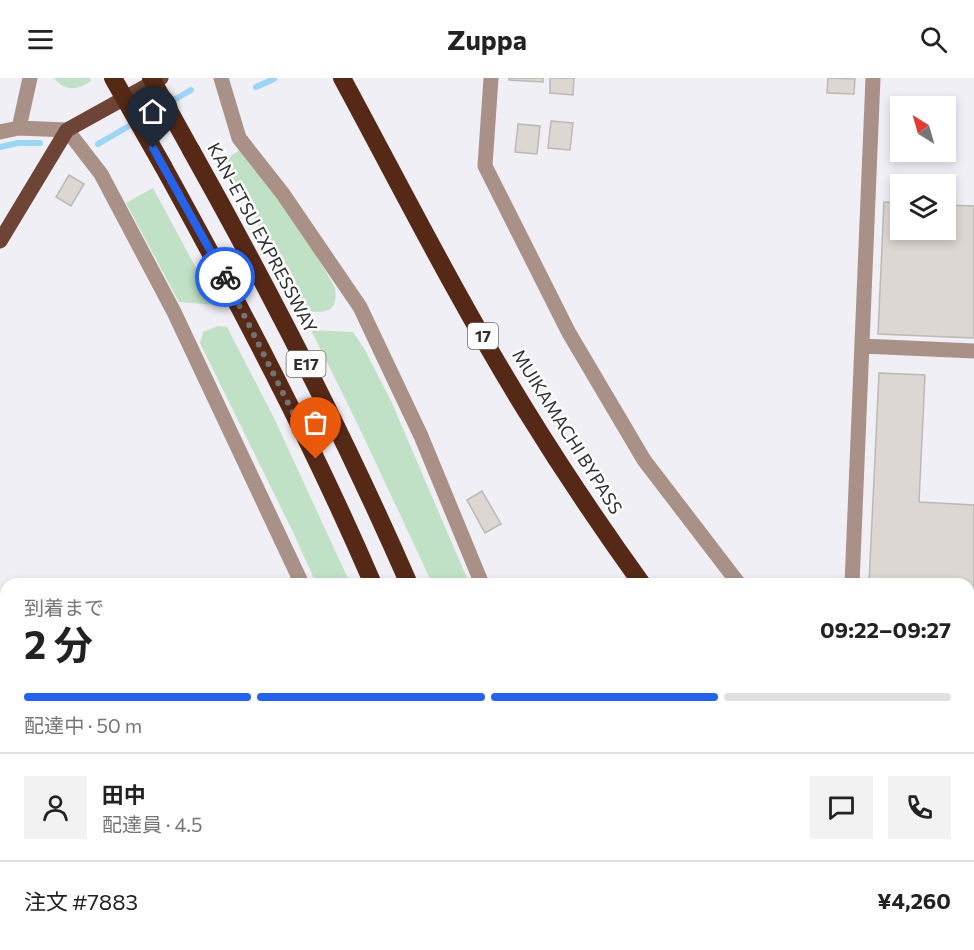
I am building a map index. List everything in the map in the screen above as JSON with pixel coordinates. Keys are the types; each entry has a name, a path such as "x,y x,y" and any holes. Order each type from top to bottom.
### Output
{"highway":[{"name":"E17","path":"113,78 225,277 287,399 371,578"},
{"name":"KAN-ETSU EXPRESSWAY","path":"151,78 257,267 312,377 406,578"},
{"name":"MUIKAMACHI BYPASS","path":"342,78 524,408 579,494 638,578"}],"main road":[{"path":"0,241 67,130 161,78"}],"street":[{"path":"19,128 30,78"},
{"path":"221,78 239,138 283,194 360,307 421,436 480,578"},
{"path":"491,78 485,166 569,333 644,460 734,578"},
{"path":"852,578 873,78"},
{"path":"0,132 19,128 67,130 101,174 174,312 299,578"},
{"path":"862,346 974,351"}],"green space":[{"path":"54,78 90,78 91,81 71,88 62,86"},
{"path":"243,148 295,217 335,288 336,297 332,308 322,312 301,311 249,206 223,161"},
{"path":"153,188 216,305 179,302 126,203"},
{"path":"218,326 227,327 274,418 348,578 314,578 200,343 203,332"},
{"path":"311,330 353,332 365,350 392,403 467,578 430,578"}],"building":[{"path":"509,78 543,78 543,82 509,80"},
{"path":"550,78 574,78 573,95 550,93"},
{"path":"828,78 855,79 854,94 827,93"},
{"path":"551,121 573,123 570,150 548,148"},
{"path":"518,124 540,126 537,154 515,152"},
{"path":"69,175 84,184 71,206 56,197"},
{"path":"884,202 890,202 890,240 956,240 956,205 974,206 974,338 878,334"},
{"path":"879,373 925,375 919,502 974,505 974,578 869,578"},
{"path":"482,491 501,524 485,533 467,500"}],"waterway":[{"path":"256,87 274,79"},
{"path":"98,144 191,90"},
{"path":"0,147 18,143 40,143"}],"way so far":[{"path":"225,277 316,459"}],"route":[{"path":"153,148 225,277"}]}
